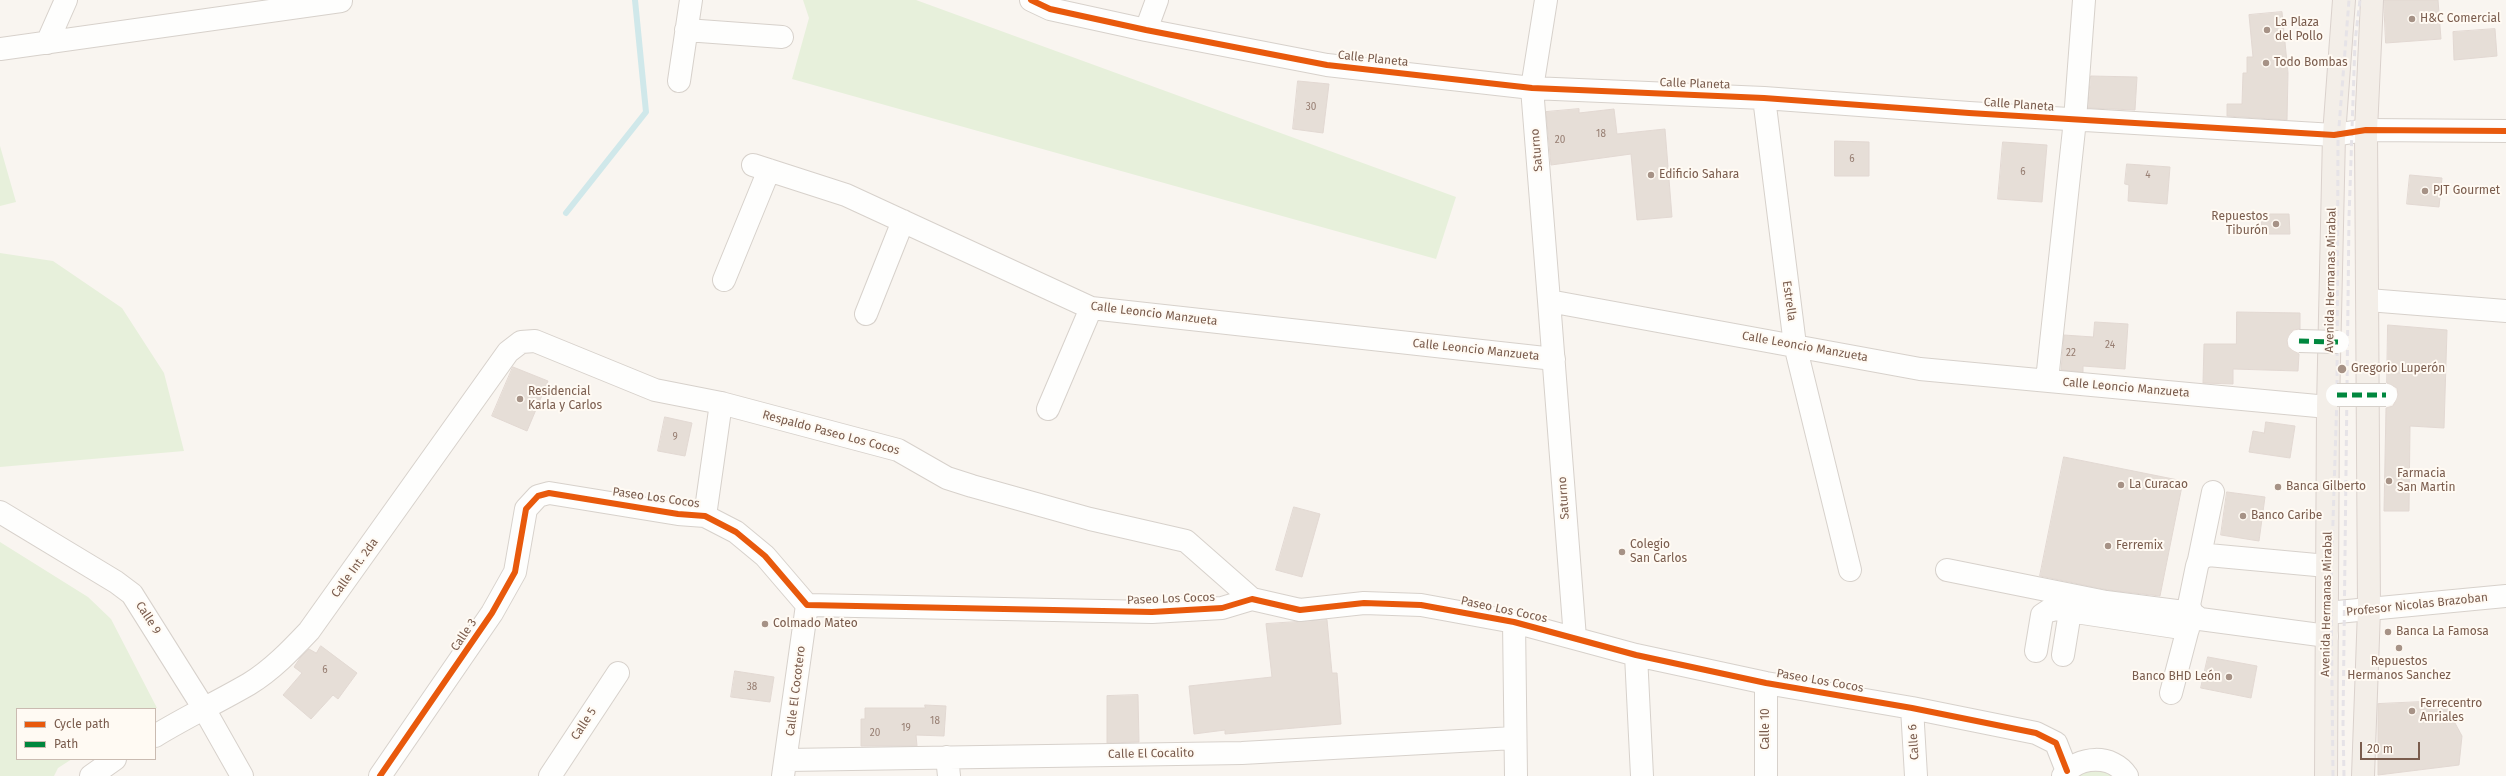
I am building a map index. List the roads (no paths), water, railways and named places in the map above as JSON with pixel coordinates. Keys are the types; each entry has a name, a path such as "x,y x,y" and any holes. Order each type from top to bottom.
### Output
{"main road":[{"name":"Avenida Hermanas Mirabal","path":"2326,776 2326,636 2332,401 2334,135 2344,0"},
{"path":"2363,776 2369,610 2366,130 2372,0"}],"street":[{"path":"47,43 66,0"},
{"path":"679,81 691,0"},
{"name":"Calle Planeta","path":"1030,0 1050,9 1146,30 1327,65 1532,88 1764,98 2075,120 2334,135 2366,130 2506,131"},
{"path":"1146,30 1157,0"},
{"name":"Saturno","path":"1546,0 1532,88 1549,301"},
{"path":"2047,380 2075,120 2084,0"},
{"path":"0,49 341,1"},
{"path":"686,30 782,37"},
{"name":"Estrella","path":"1764,98 1795,345 1850,570"},
{"name":"Calle Leoncio Manzueta","path":"724,280 761,167 846,195 1091,308 1554,358 1549,301 1920,369 2332,401 2386,395"},
{"path":"866,314 903,221"},
{"path":"2368,300 2506,311"},
{"path":"1048,409 1091,308"},
{"path":"2299,341 2338,342"},
{"name":"Respaldo Paseo Los Cocos","path":"508,352 521,342 534,342 655,390 721,403 898,450 947,478 972,486 1090,519 1186,541 1252,599"},
{"name":"Calle Int. 2da","path":"156,735 203,707 250,683 282,658 309,631 508,352"},
{"name":"Saturno","path":"1554,358 1575,638"},
{"path":"705,516 721,403"},
{"path":"2171,693 2190,621 2189,605 2200,560 2213,492"},
{"name":"Paseo Los Cocos","path":"538,496 549,493 678,514 705,516 736,532 765,556 807,605 1152,612 1222,608 1252,599 1300,610 1364,603 1420,605 1514,622 1636,655 1766,683 1912,708 2036,733 2056,743 2065,774"},
{"name":"Calle 3","path":"380,776 492,613 515,572 526,509 538,496"},
{"name":"Calle 9","path":"0,512 116,582 132,594 203,707 242,776"},
{"path":"2200,560 2208,555 2327,566"},
{"path":"1948,570 2106,602 2190,621"},
{"name":"Profesor Nicolas Brazoban","path":"2327,613 2506,596"},
{"name":"Calle El Cocotero","path":"785,768 807,605"},
{"path":"2036,651 2042,615 2048,611 2056,609 2070,612 2190,621 2200,619 2326,636"},
{"path":"2063,655 2070,612"},
{"path":"1514,622 1514,738 1516,776"},
{"path":"1636,655 1642,776"},
{"name":"Calle 5","path":"550,776 618,673"},
{"name":"Calle 10","path":"1766,683 1766,776"},
{"name":"Calle 6","path":"1912,708 1916,776"},
{"name":"Calle El Cocalito","path":"785,768 948,766 1242,753 1514,738"},
{"path":"91,776 114,760"},
{"path":"2065,774 2077,764 2090,760 2103,760 2115,764 2127,776"}],"waterway":[{"path":"566,213 646,112 635,0"}],"railway":[{"path":"2333,776 2331,585 2337,395 2338,140 2349,0"},
{"path":"2344,776 2343,724 2349,218 2355,42 2360,0"}],"place":[{"name":"H&C Comercial","path":"2412,19"},
{"name":"La Plaza del Pollo","path":"2267,30"},
{"name":"Todo Bombas","path":"2266,63"},
{"name":"Edificio Sahara","path":"1651,175"},
{"name":"PJT Gourmet","path":"2425,191"},
{"name":"Repuestos Tiburón","path":"2276,224"},
{"name":"Gregorio Luperón","path":"2342,369"},
{"name":"Residencial Karla y Carlos","path":"520,399"},
{"name":"Farmacia San Martin","path":"2389,481"},
{"name":"La Curacao","path":"2121,485"},
{"name":"Banca Gilberto","path":"2278,487"},
{"name":"Banco Caribe","path":"2243,516"},
{"name":"Ferremix","path":"2108,546"},
{"name":"Colegio San Carlos","path":"1622,552"},
{"name":"Colmado Mateo","path":"765,624"},
{"name":"Banca La Famosa","path":"2388,632"},
{"name":"Repuestos Hermanos Sanchez","path":"2399,648"},
{"name":"Banco BHD León","path":"2229,677"},
{"name":"Ferrecentro Anriales","path":"2412,711"}]}
